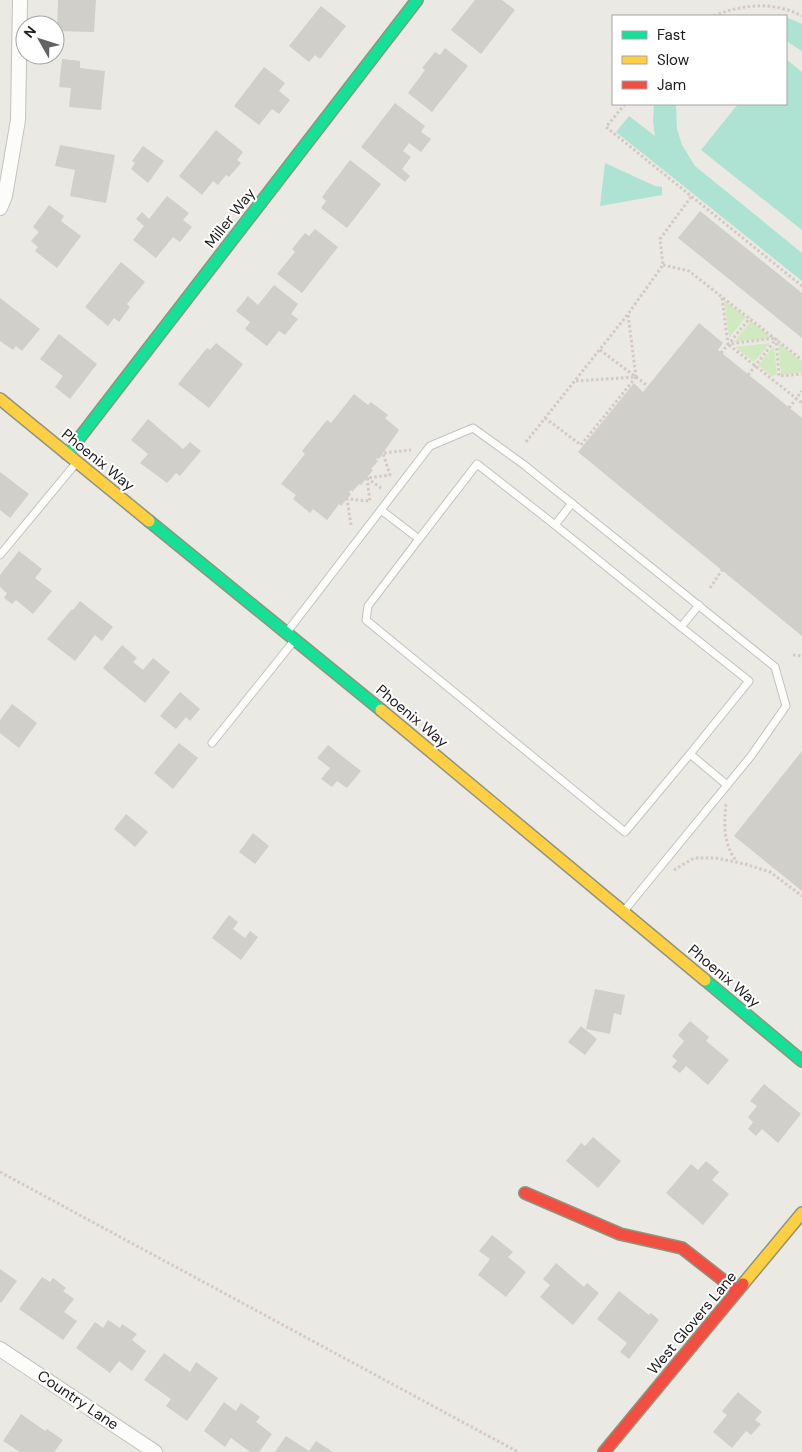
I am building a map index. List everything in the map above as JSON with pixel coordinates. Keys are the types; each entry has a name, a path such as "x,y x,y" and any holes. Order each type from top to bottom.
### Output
{"street":[{"path":"0,208 6,196 18,120 20,0"},
{"name":"Miller Way","path":"67,454 417,0"},
{"name":"Phoenix Way","path":"0,399 291,636 802,1061"},
{"path":"524,1193 620,1234 682,1248 737,1291"},
{"name":"West Glovers Lane","path":"604,1452 802,1213"},
{"name":"Country Lane","path":"0,1349 155,1452"}],"lane":[{"path":"212,743 381,510 430,446 473,428 523,464 775,667 786,706 751,756 623,912"},
{"path":"0,555 77,462"},
{"path":"477,464 749,681 625,832 366,620 368,606 419,539 477,464"},
{"path":"555,525 572,503"},
{"path":"381,510 419,539"},
{"path":"681,627 699,605"},
{"path":"690,754 727,785"}],"path":[{"path":"716,15 749,6 777,6 802,16"},
{"path":"624,105 606,127 802,286"},
{"path":"526,442 628,314 663,265 660,239 691,197"},
{"path":"663,265 689,271 802,360"},
{"path":"722,298 728,344 802,403"},
{"path":"545,418 581,445 636,376 628,314"},
{"path":"721,353 750,318"},
{"path":"728,344 776,338"},
{"path":"748,375 776,338"},
{"path":"775,381 779,376 776,338"},
{"path":"600,350 648,386"},
{"path":"779,376 802,374"},
{"path":"575,381 636,376"},
{"path":"789,408 802,391"},
{"path":"367,478 390,475 383,454 411,450"},
{"path":"367,478 381,488"},
{"path":"350,525 347,499 370,501 367,478"},
{"path":"710,588 722,570"},
{"path":"793,654 802,656"},
{"path":"726,803 724,820 725,839 731,854 737,862"},
{"path":"670,874 676,868 694,858 716,858 770,872 802,896"},
{"path":"0,1172 518,1452"}],"green space":[{"path":"787,17 802,24 802,51 787,42"},
{"path":"787,60 802,72 802,230 701,150 737,105 787,105"},
{"path":"654,105 676,105 677,129 682,145 695,166 802,253 802,281 616,132 629,116 655,136"},
{"path":"605,163 655,186 662,187 662,195 600,206"},
{"path":"724,300 746,317 729,338"},
{"path":"751,321 772,338 734,342"},
{"path":"778,342 802,362 802,372 781,375"},
{"path":"770,343 754,362 735,347"},
{"path":"774,346 777,375 771,376 758,365"}],"building":[{"path":"58,0 96,0 94,32 65,31 65,15 58,15"},
{"path":"475,0 502,0 515,10 481,54 451,30"},
{"path":"321,6 346,26 320,59 315,55 309,62 289,46"},
{"path":"445,48 468,66 432,112 408,93 425,70 422,68 435,52 440,55"},
{"path":"65,59 80,61 80,68 105,71 101,110 69,107 71,88 59,87 61,65 65,65"},
{"path":"264,67 285,83 279,91 290,100 279,114 272,109 259,125 234,106"},
{"path":"395,103 425,126 421,132 431,139 421,152 409,143 403,151 411,157 402,169 410,176 405,182 361,147"},
{"path":"216,130 243,152 237,160 241,163 229,177 226,175 218,185 213,181 202,195 179,176"},
{"path":"60,145 115,155 106,203 70,196 75,170 55,166"},
{"path":"143,146 164,161 148,183 131,169 135,163 132,161"},
{"path":"350,160 381,184 347,228 321,208 326,201 322,197"},
{"path":"167,196 189,213 183,220 192,227 180,242 173,237 156,258 133,240 144,226 136,219 142,212 149,219"},
{"path":"49,205 64,216 61,221 81,236 57,268 35,251 38,247 31,241 39,232 33,227"},
{"path":"700,211 802,293 802,338 678,238"},
{"path":"315,229 338,247 302,293 277,274 295,252 292,249 305,233 309,236"},
{"path":"121,262 145,282 127,304 130,307 119,322 114,318 108,326 85,307"},
{"path":"274,285 298,304 291,314 298,319 285,335 279,331 267,346 245,329 250,322 236,311 248,296 258,305"},
{"path":"0,298 40,329 22,351 16,346 13,350 0,341"},
{"path":"699,323 723,343 718,350 802,418 802,636 578,452 634,383 643,392"},
{"path":"59,334 97,364 70,399 55,387 63,376 40,359"},
{"path":"216,343 243,364 209,408 178,384 207,348 210,350"},
{"path":"354,394 368,405 371,402 388,415 385,418 399,430 379,459 376,459 378,461 371,469 373,470 361,485 359,484 352,492 351,490 349,492 351,494 341,506 339,504 327,520 313,509 310,513 293,499 296,495 281,484 305,454 302,451 327,420 331,423"},
{"path":"148,419 183,449 190,442 201,451 180,476 176,473 167,483 140,463 148,454 131,440"},
{"path":"0,472 29,494 10,518 0,510"},
{"path":"19,551 42,569 35,578 52,591 33,614 16,600 12,604 4,598 7,593 0,587 0,575"},
{"path":"80,601 113,627 102,641 95,635 75,661 47,639"},
{"path":"122,645 137,658 133,662 143,670 153,658 170,672 145,703 103,668"},
{"path":"180,692 200,709 190,721 186,717 176,729 160,716"},
{"path":"12,704 37,723 19,748 0,733 0,720"},
{"path":"179,743 198,758 173,789 154,773"},
{"path":"328,745 361,771 347,788 337,781 332,787 321,779 330,768 317,758"},
{"path":"802,751 802,891 734,836"},
{"path":"126,814 148,832 135,847 114,829"},
{"path":"253,833 269,846 255,864 239,852"},
{"path":"229,915 238,922 233,929 245,938 250,931 258,937 241,960 212,938"},
{"path":"595,989 625,995 621,1015 614,1013 610,1034 586,1029"},
{"path":"690,1021 709,1037 706,1041 729,1060 708,1085 686,1066 680,1073 672,1067 677,1061 672,1056 684,1041 678,1035"},
{"path":"581,1026 597,1039 585,1055 568,1042"},
{"path":"764,1084 801,1114 778,1143 762,1129 756,1136 748,1129 753,1122 748,1117 757,1106 750,1101"},
{"path":"593,1137 621,1161 598,1188 566,1161 581,1143 585,1146"},
{"path":"706,1161 719,1172 712,1180 729,1194 703,1225 666,1193 691,1164 698,1170"},
{"path":"492,1235 513,1252 508,1257 526,1272 506,1297 478,1275 490,1259 479,1251"},
{"path":"556,1263 584,1287 587,1283 599,1293 573,1325 540,1297 550,1285 543,1279"},
{"path":"0,1269 17,1281 1,1303 0,1302"},
{"path":"42,1277 50,1282 53,1278 66,1288 63,1291 74,1299 64,1312 77,1321 63,1340 19,1309"},
{"path":"619,1291 649,1315 651,1313 659,1320 629,1359 620,1352 627,1343 597,1319"},
{"path":"108,1320 120,1328 122,1324 137,1334 132,1340 146,1351 132,1371 119,1361 110,1373 76,1348 95,1322 103,1328"},
{"path":"164,1353 190,1372 196,1362 218,1378 187,1421 166,1406 171,1399 144,1380"},
{"path":"738,1392 762,1412 755,1420 761,1424 751,1435 746,1431 732,1448 713,1432 727,1415 722,1411"},
{"path":"224,1402 236,1411 241,1403 260,1417 256,1422 272,1434 259,1452 250,1452 231,1438 225,1447 204,1431"},
{"path":"21,1414 45,1431 47,1429 63,1440 54,1452 20,1452 3,1441"},
{"path":"286,1436 309,1451 316,1441 333,1452 275,1452"}],"traffic: fast":[{"path":"67,454 417,0"},
{"path":"149,521 381,710"},
{"path":"705,980 802,1061"}],"traffic: slow":[{"path":"0,399 149,521"},
{"path":"381,710 705,980"},
{"path":"743,1284 802,1213"}],"traffic: jam":[{"path":"525,1193 620,1234 682,1248 737,1291"},
{"path":"604,1452 743,1284"}]}
